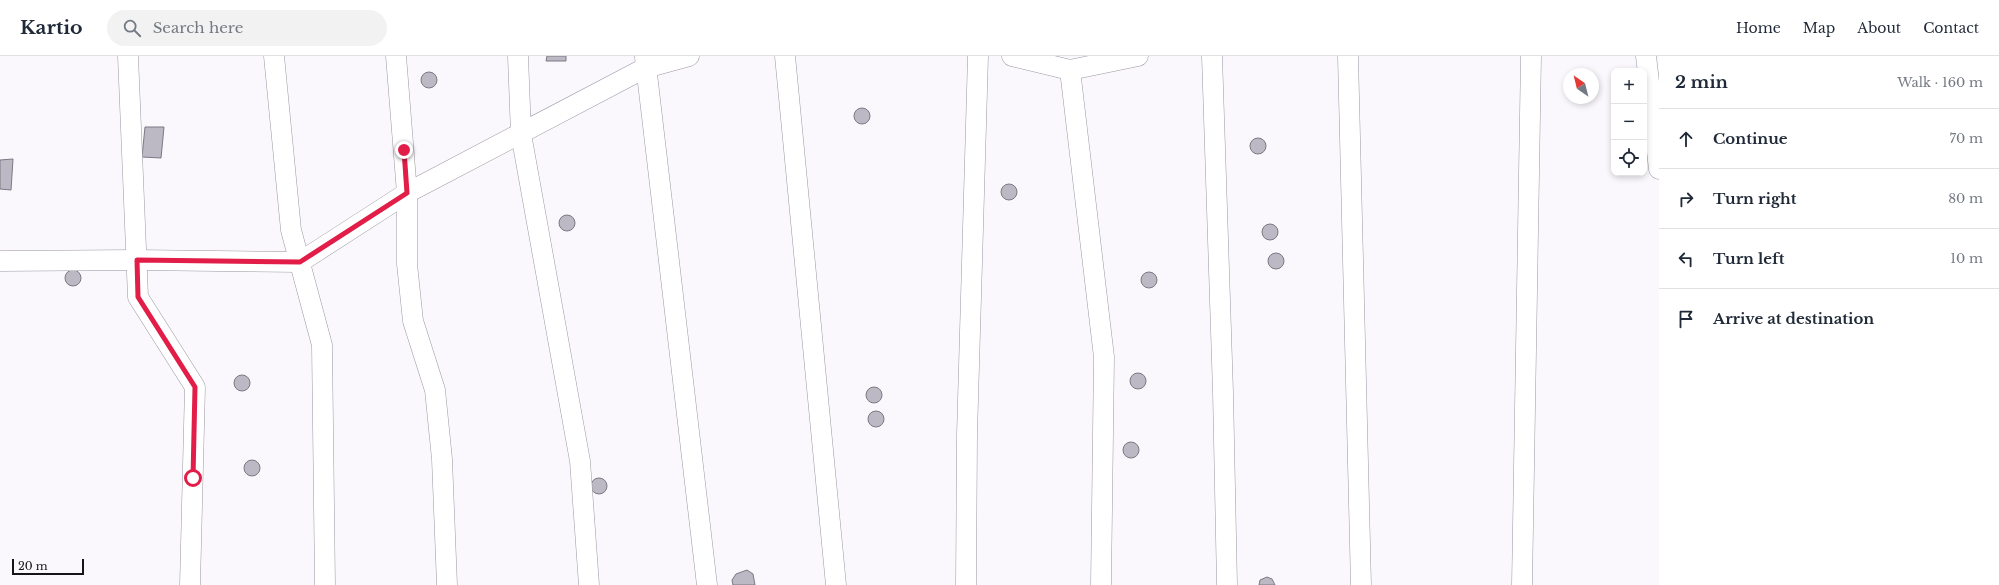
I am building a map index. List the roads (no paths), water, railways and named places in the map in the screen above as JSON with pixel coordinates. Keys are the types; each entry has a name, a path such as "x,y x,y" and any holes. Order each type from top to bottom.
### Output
{"street":[{"path":"128,56 138,297 195,387 190,585"},
{"path":"274,56 291,230 322,345 325,585"},
{"path":"396,56 407,193 407,264 413,321 435,398 442,459 447,585"},
{"path":"518,56 521,134 580,460 589,585"},
{"path":"0,261 137,260 300,262 407,193 521,134 645,62 689,56"},
{"path":"785,56 836,585"},
{"path":"966,585 967,435 978,56"},
{"path":"1012,56 1070,70 1138,56"},
{"path":"1212,56 1223,384 1227,585"},
{"path":"1348,56 1361,585"},
{"path":"1522,585 1531,56"},
{"path":"1646,56 1659,169"},
{"path":"645,62 707,585"},
{"path":"1070,70 1104,357 1101,585"}]}
